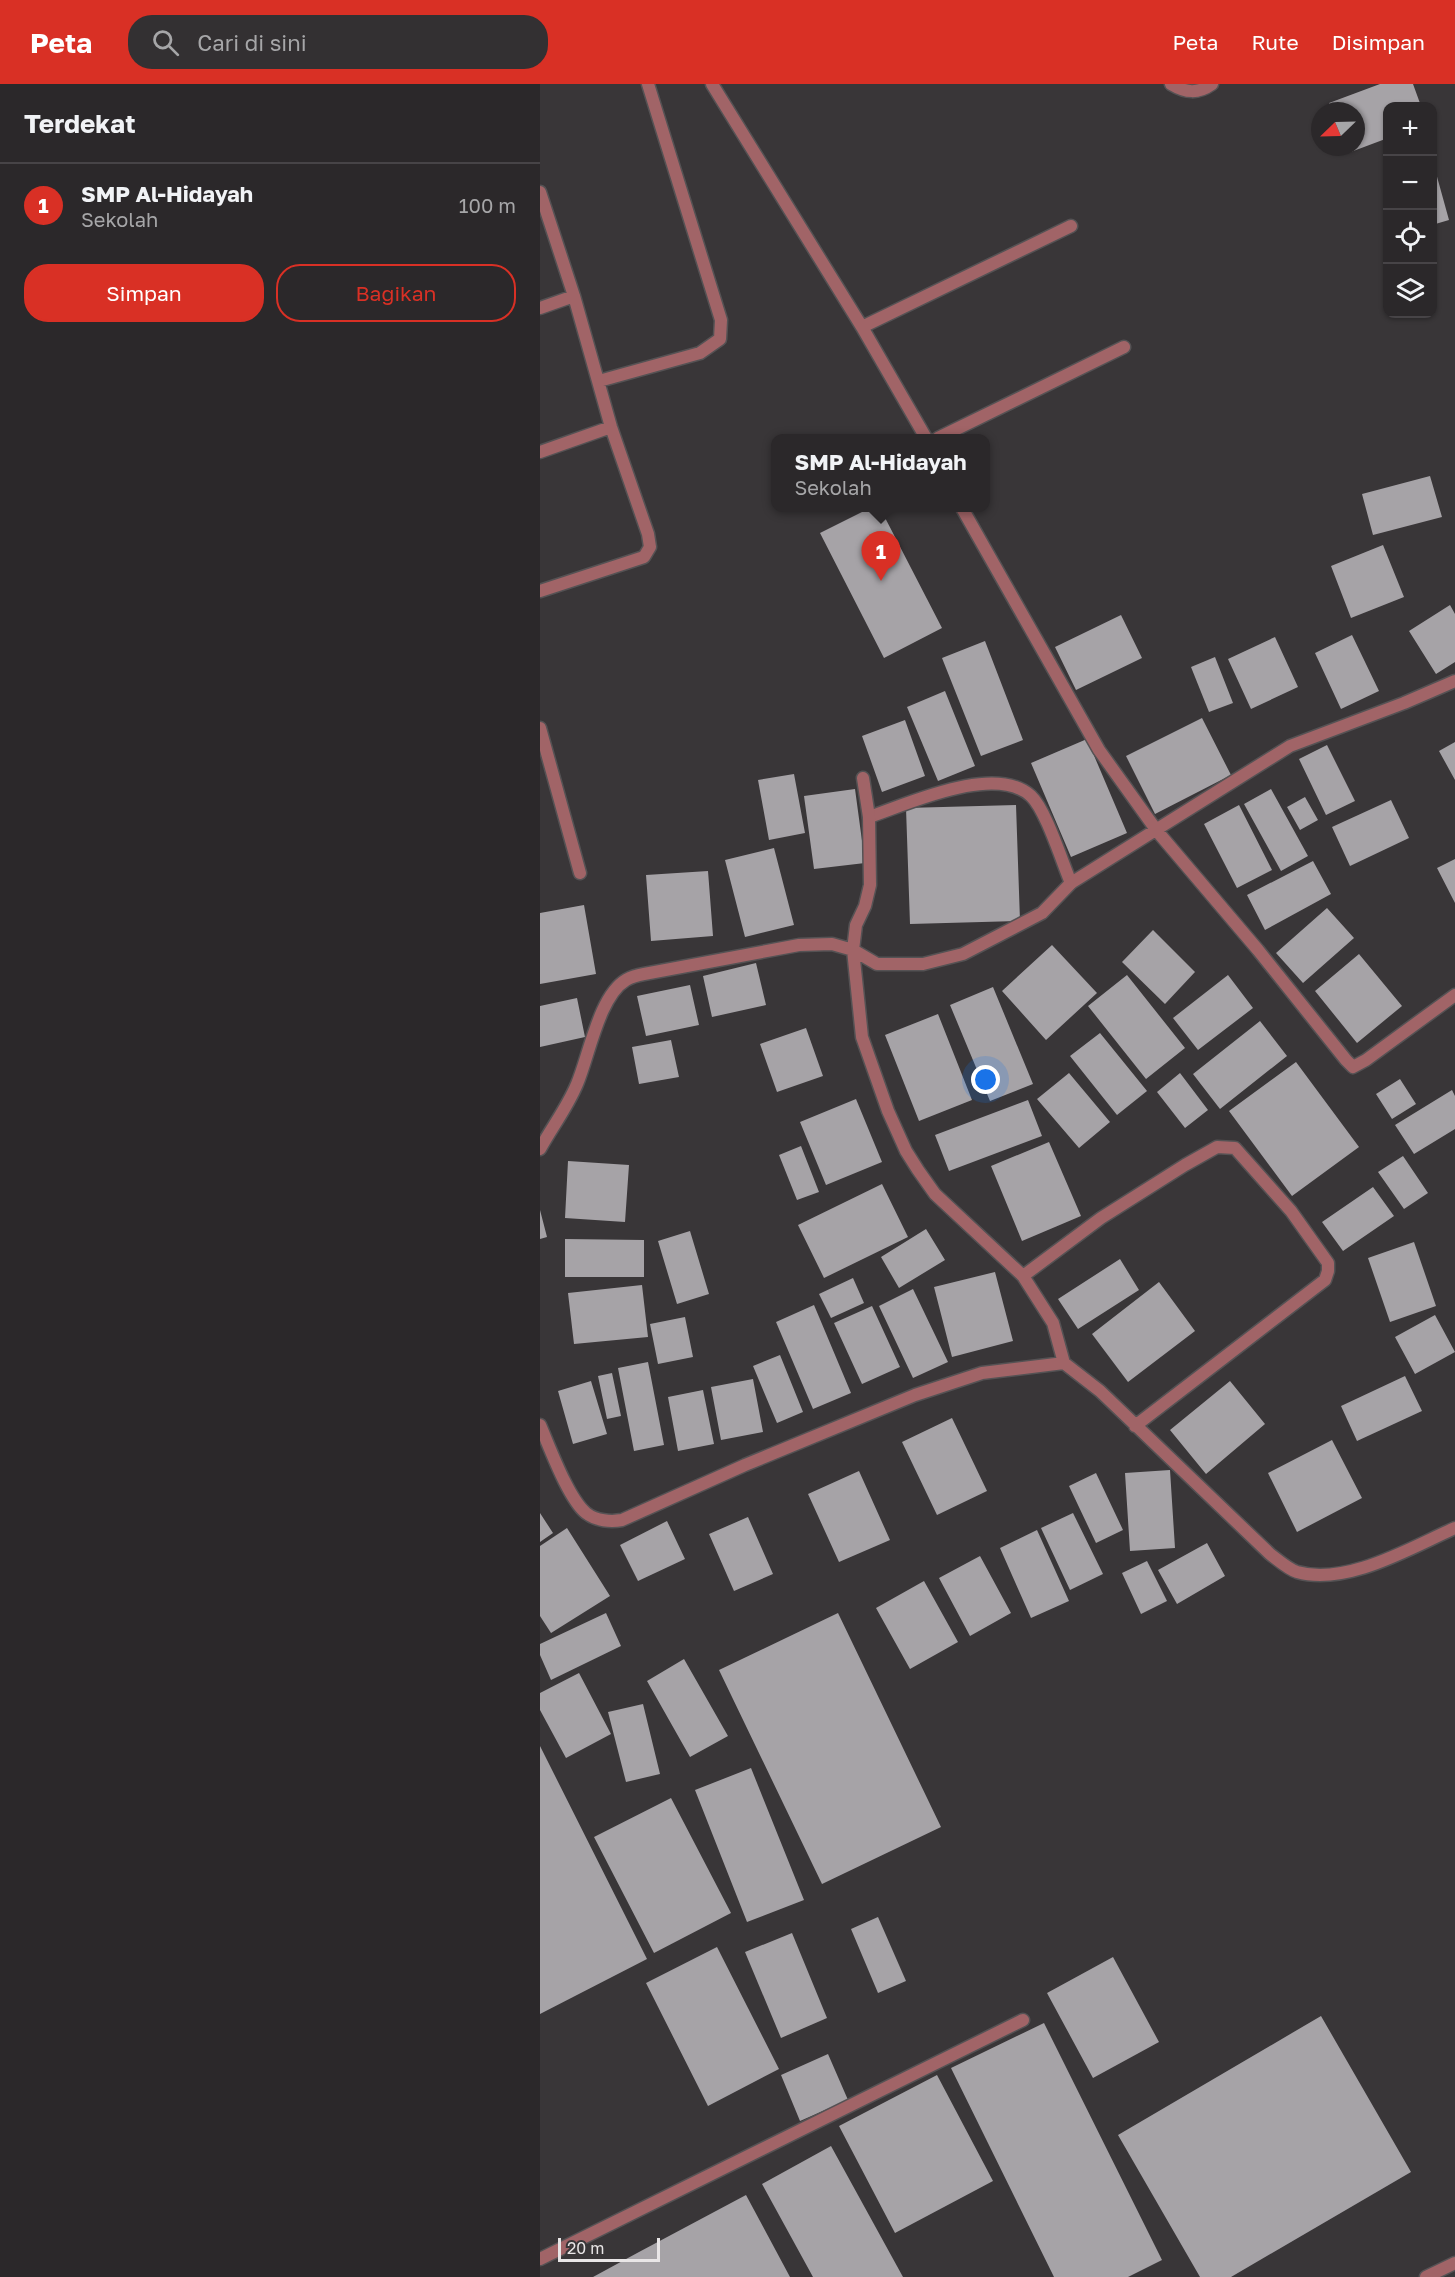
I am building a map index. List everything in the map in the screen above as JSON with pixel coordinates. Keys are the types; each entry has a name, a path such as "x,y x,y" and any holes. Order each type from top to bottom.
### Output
{"street":[{"path":"599,381 700,353 720,339 722,320 648,84"},
{"path":"712,84 862,327 924,434"},
{"path":"1171,84 1191,92 1202,91 1212,84"},
{"path":"540,192 574,296 611,427 648,534 650,547 644,556 540,591"},
{"path":"862,327 1071,226"},
{"path":"540,308 574,296"},
{"path":"946,434 1124,347"},
{"path":"540,452 611,427"},
{"path":"965,512 1099,750 1157,831 1193,871 1353,1067 1455,995"},
{"path":"540,1149 566,1109 578,1083 597,1025 614,990 626,979 799,945 832,944 853,950 877,964 923,964 963,954 1042,913 1071,883 1290,746 1455,681"},
{"path":"540,728 580,873"},
{"path":"863,778 869,817 870,885 865,906 856,925 853,950 862,1037 888,1111 906,1151 935,1194 1023,1276 1053,1323 1064,1363"},
{"path":"869,817 961,785 1002,783 1029,795 1039,806 1071,883"},
{"path":"1023,1276 1101,1218 1217,1147 1235,1148 1290,1211 1328,1263 1329,1271 1325,1280 1135,1426"},
{"path":"540,1425 574,1499 587,1514 612,1522 622,1520 915,1395 982,1373 1064,1363 1080,1373 1270,1554 1295,1572 1325,1576 1362,1569 1455,1528"},
{"path":"540,2259 1023,2020"},
{"path":"1426,2277 1455,2263"}],"building":[{"path":"1380,84 1413,84 1420,102 1383,102 1383,140 1365,147 1365,102 1332,102"},
{"path":"1437,177 1449,220 1437,224"},
{"path":"1430,476 1442,517 1373,535 1362,494"},
{"path":"862,512 882,512 942,628 884,658 820,533"},
{"path":"1383,545 1404,597 1351,618 1331,566"},
{"path":"1450,605 1455,614 1455,662 1436,674 1409,631"},
{"path":"1121,615 1142,658 1076,690 1055,647"},
{"path":"1352,635 1379,691 1341,709 1315,653"},
{"path":"1275,637 1298,687 1251,709 1228,659"},
{"path":"985,641 1023,740 981,756 942,658"},
{"path":"1215,657 1233,703 1209,712 1191,667"},
{"path":"945,691 975,766 938,781 907,707"},
{"path":"1202,718 1231,775 1155,814 1126,756"},
{"path":"905,720 925,776 882,792 862,736"},
{"path":"1087,739 1127,833 1071,857 1031,763"},
{"path":"1455,742 1455,780 1439,751"},
{"path":"1327,745 1355,801 1326,815 1299,759"},
{"path":"794,774 805,833 769,840 758,780"},
{"path":"855,789 865,863 814,869 804,796"},
{"path":"1271,789 1308,856 1281,871 1244,804"},
{"path":"1305,797 1318,820 1300,830 1287,807"},
{"path":"1391,800 1409,838 1350,866 1332,827"},
{"path":"1016,805 1020,921 910,924 906,808"},
{"path":"1239,805 1272,870 1237,888 1204,824"},
{"path":"774,848 794,925 745,937 725,860"},
{"path":"1455,859 1455,903 1437,868"},
{"path":"1313,861 1331,894 1265,930 1247,895"},
{"path":"708,871 713,936 651,941 646,875"},
{"path":"584,905 596,974 540,984 540,913"},
{"path":"1327,908 1354,938 1303,983 1276,953"},
{"path":"1153,930 1195,972 1165,1004 1122,962"},
{"path":"1052,945 1097,993 1046,1040 1002,991"},
{"path":"1359,954 1402,1006 1357,1043 1315,991"},
{"path":"756,963 766,1005 712,1017 703,976"},
{"path":"1127,975 1185,1048 1146,1079 1088,1006"},
{"path":"1228,975 1253,1008 1198,1050 1173,1018"},
{"path":"690,985 699,1025 646,1036 637,996"},
{"path":"993,987 1033,1084 990,1101 950,1005"},
{"path":"577,998 585,1037 540,1047 540,1006"},
{"path":"938,1014 972,1100 919,1121 885,1035"},
{"path":"1260,1021 1287,1056 1220,1109 1193,1074"},
{"path":"806,1028 823,1076 777,1092 760,1044"},
{"path":"1100,1033 1147,1091 1117,1115 1070,1056"},
{"path":"671,1040 679,1077 639,1084 632,1047"},
{"path":"1296,1062 1359,1147 1292,1196 1229,1111"},
{"path":"1069,1073 1110,1122 1079,1148 1037,1099"},
{"path":"1180,1073 1208,1110 1185,1128 1157,1092"},
{"path":"1400,1079 1416,1104 1392,1119 1376,1094"},
{"path":"1452,1090 1455,1096 1455,1129 1414,1154 1395,1125"},
{"path":"856,1099 882,1162 826,1185 800,1122"},
{"path":"1028,1100 1042,1136 949,1171 935,1135"},
{"path":"1049,1142 1081,1216 1022,1241 991,1166"},
{"path":"801,1146 819,1192 797,1200 779,1155"},
{"path":"1403,1156 1428,1193 1404,1209 1378,1172"},
{"path":"568,1161 629,1165 625,1222 565,1218"},
{"path":"882,1184 908,1237 824,1278 798,1225"},
{"path":"1373,1187 1394,1216 1343,1251 1322,1222"},
{"path":"540,1210 547,1237 540,1239"},
{"path":"926,1229 945,1260 899,1288 881,1257"},
{"path":"690,1231 709,1294 677,1304 658,1241"},
{"path":"565,1239 644,1240 644,1277 565,1277"},
{"path":"1414,1242 1436,1306 1390,1322 1368,1258"},
{"path":"1120,1259 1139,1290 1078,1329 1058,1299"},
{"path":"995,1272 1013,1341 952,1357 934,1287"},
{"path":"853,1278 864,1303 831,1318 819,1294"},
{"path":"1159,1282 1195,1331 1128,1382 1092,1334"},
{"path":"642,1285 648,1337 574,1344 568,1293"},
{"path":"913,1289 948,1362 913,1378 879,1306"},
{"path":"814,1305 851,1393 813,1409 776,1322"},
{"path":"872,1306 900,1367 862,1384 834,1323"},
{"path":"1435,1315 1455,1352 1415,1374 1395,1337"},
{"path":"685,1317 693,1357 658,1364 650,1324"},
{"path":"780,1355 803,1412 777,1423 753,1366"},
{"path":"648,1362 664,1445 634,1451 618,1368"},
{"path":"612,1373 621,1416 607,1419 598,1376"},
{"path":"1405,1376 1422,1411 1357,1441 1341,1406"},
{"path":"753,1379 763,1432 721,1440 711,1387"},
{"path":"591,1381 607,1434 573,1444 558,1391"},
{"path":"1230,1381 1265,1424 1206,1474 1170,1430"},
{"path":"703,1390 714,1444 678,1451 668,1397"},
{"path":"952,1418 987,1491 937,1515 902,1442"},
{"path":"1332,1440 1362,1498 1297,1532 1268,1473"},
{"path":"1170,1470 1175,1548 1130,1551 1125,1473"},
{"path":"859,1471 890,1540 839,1562 808,1494"},
{"path":"1096,1473 1123,1530 1096,1543 1069,1486"},
{"path":"540,1513 553,1533 540,1542"},
{"path":"1073,1513 1103,1574 1070,1590 1041,1528"},
{"path":"748,1517 773,1574 734,1591 709,1534"},
{"path":"667,1521 685,1559 638,1581 620,1545"},
{"path":"567,1528 610,1596 551,1633 540,1616 540,1546"},
{"path":"1037,1530 1069,1601 1031,1618 1000,1548"},
{"path":"1207,1543 1225,1576 1177,1604 1158,1570"},
{"path":"980,1556 1011,1613 970,1636 939,1578"},
{"path":"1147,1561 1167,1601 1141,1614 1122,1573"},
{"path":"924,1581 958,1642 910,1669 876,1608"},
{"path":"606,1613 621,1646 551,1680 540,1655 540,1644"},
{"path":"838,1613 941,1827 822,1884 719,1670"},
{"path":"684,1659 728,1736 690,1757 647,1681"},
{"path":"579,1673 611,1734 566,1758 540,1710 540,1693"},
{"path":"643,1704 660,1774 626,1782 608,1712"},
{"path":"540,1746 647,1959 540,2014"},
{"path":"751,1768 804,1900 747,1922 695,1790"},
{"path":"671,1798 731,1913 654,1953 594,1837"},
{"path":"878,1917 906,1981 878,1993 851,1929"},
{"path":"792,1933 827,2018 781,2038 745,1952"},
{"path":"717,1947 779,2069 708,2106 646,1983"},
{"path":"1113,1957 1159,2042 1093,2078 1047,1993"},
{"path":"1321,2016 1411,2172 1231,2277 1200,2277 1118,2135"},
{"path":"1044,2023 1162,2260 1128,2277 1054,2277 951,2068"},
{"path":"828,2054 848,2100 800,2121 781,2075"},
{"path":"937,2075 993,2181 895,2233 839,2126"},
{"path":"831,2146 903,2277 813,2277 762,2184"},
{"path":"746,2195 790,2277 593,2277 639,2252"}],"place":[{"name":"SMP Al-Hidayah","path":"881,581"}]}
